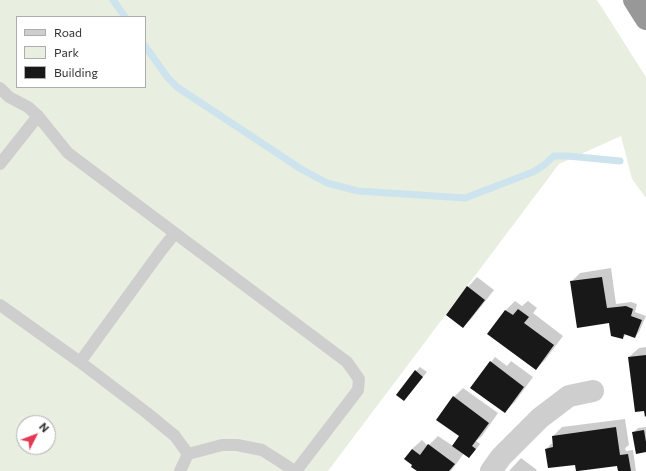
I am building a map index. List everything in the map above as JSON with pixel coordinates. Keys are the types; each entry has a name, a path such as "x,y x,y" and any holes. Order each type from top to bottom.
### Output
{"highway":[{"path":"634,0 646,19"}],"street":[{"path":"490,471 501,457 540,418 569,396 593,391"}],"lane":[{"path":"0,88 9,97 28,107 38,116 68,154 347,362 359,379 358,390 295,471 262,450 237,445 222,445 188,454 180,471"},
{"path":"0,164 38,116"},
{"path":"80,362 175,233"},
{"path":"0,305 80,362 147,413 175,436 188,454"}],"green space":[{"path":"0,0 597,0 646,77 646,198 632,179 621,136 559,164 328,471 0,471"}],"building":[{"path":"602,277 607,308 626,306 633,309 631,316 642,320 635,338 624,334 623,339 611,336 609,323 577,328 570,281"},
{"path":"467,286 485,300 463,328 446,315"},
{"path":"518,309 529,317 524,323 554,345 536,370 487,334 505,310 513,315"},
{"path":"646,355 645,417 644,411 635,412 628,357"},
{"path":"490,361 524,387 505,413 470,388"},
{"path":"415,370 423,377 404,401 396,395"},
{"path":"453,396 489,423 472,446 476,449 469,458 452,446 459,436 436,420"},
{"path":"616,427 620,455 628,454 631,471 618,471 617,466 578,471 576,471 575,465 548,468 545,449 553,447 552,436"},
{"path":"644,430 646,452 636,454 632,432"},
{"path":"428,444 455,464 449,471 417,471 404,459 412,449 420,455"}],"waterway":[{"path":"113,0 124,16"},
{"path":"146,47 168,78 177,87 301,169 327,183 358,191 465,198 533,172 554,156 620,161"}]}
